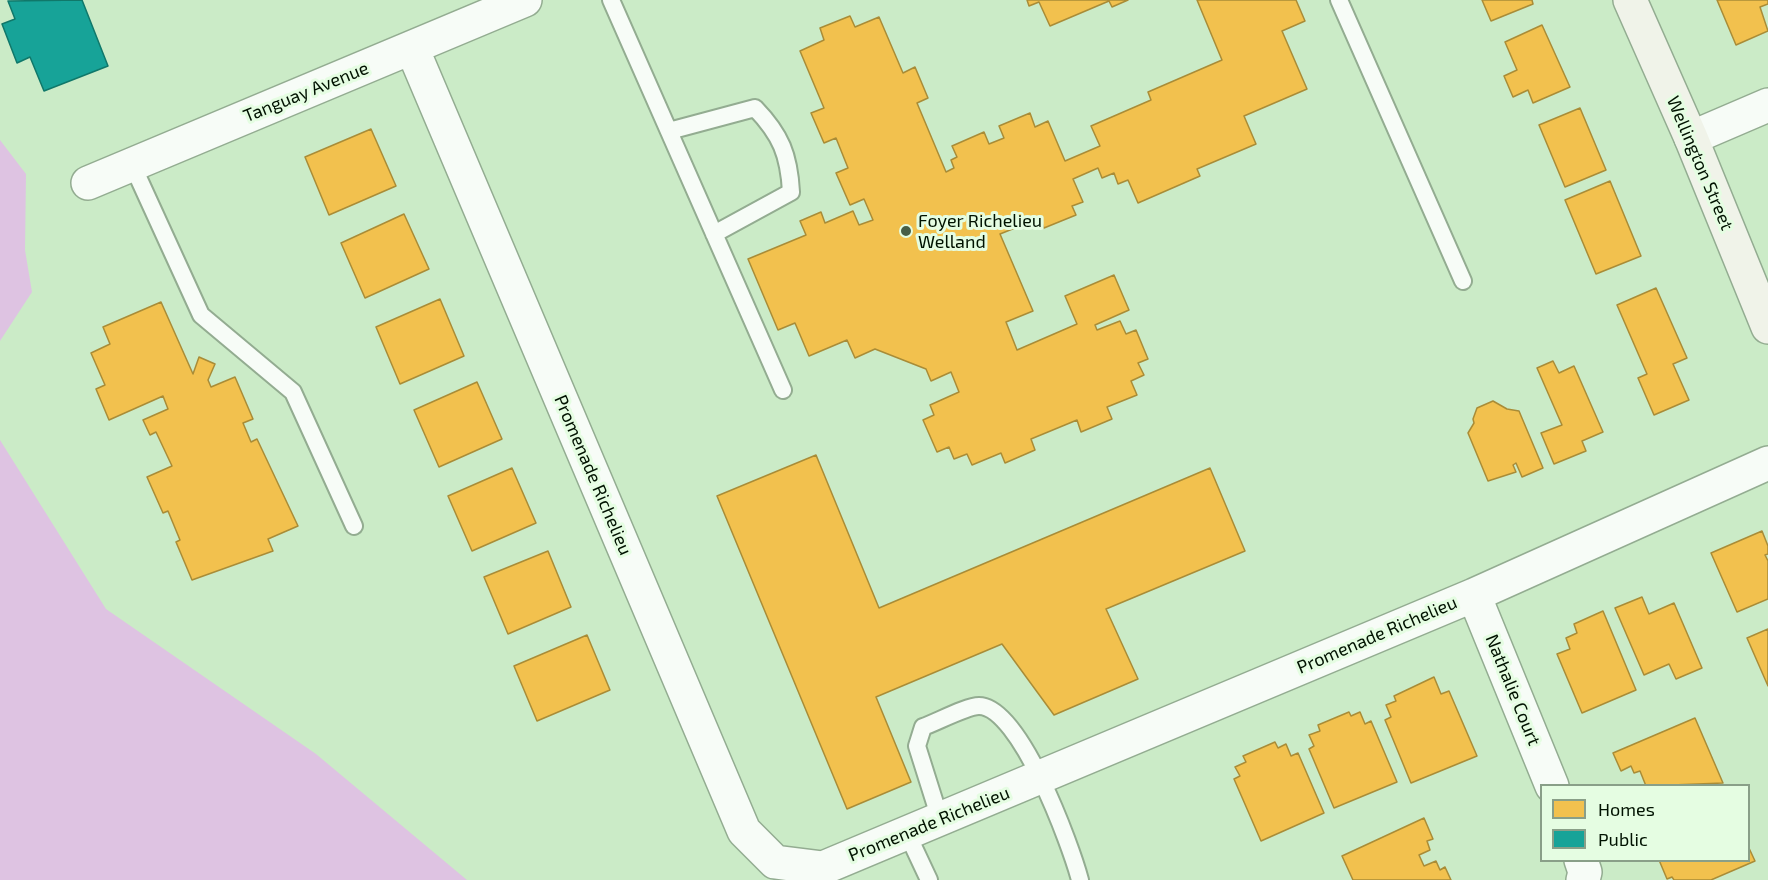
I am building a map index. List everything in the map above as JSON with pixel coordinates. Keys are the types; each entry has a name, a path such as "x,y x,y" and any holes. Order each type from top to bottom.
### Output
{"street":[{"name":"Tanguay Avenue","path":"87,183 525,0"},
{"name":"Wellington Street","path":"1630,0 1691,138 1768,327"},
{"name":"Promenade Richelieu","path":"412,48 744,831 775,862 823,868 1474,595 1768,463"},
{"path":"1691,138 1768,105"},
{"name":"Nathalie Court","path":"1474,595 1551,784"},
{"path":"1581,862 1585,872 1583,880"}],"lane":[{"path":"611,0 783,390"},
{"path":"1339,0 1463,281"},
{"path":"669,131 755,108 774,128 778,136 789,163 791,192 714,234"},
{"path":"132,164 201,315 292,392 354,526"},
{"path":"940,819 916,746 923,727 979,706 993,710 1021,743 1042,776 1080,880"},
{"path":"907,833 929,880"}],"shaded area":[{"path":"0,140 26,174 25,250 32,292 0,341"},
{"path":"0,440 106,609 316,754 467,880 0,880"}],"building: Homes":[{"path":"1027,0 1128,0 1112,7 1109,1 1050,26 1039,2 1029,6"},
{"name":"Foyer Richelieu Welland","path":"1197,0 1296,0 1305,21 1282,31 1307,89 1244,116 1256,144 1197,169 1200,176 1138,203 1128,180 1118,184 1114,173 1102,178 1098,168 1073,179 1083,202 1072,206 1076,215 1044,228 1040,218 1000,234 1033,311 1006,322 1017,350 1077,324 1065,296 1114,275 1129,310 1095,325 1097,330 1120,321 1126,334 1136,330 1148,359 1138,363 1144,375 1131,381 1137,395 1107,407 1112,419 1081,432 1077,420 1031,439 1035,450 1005,463 1001,453 972,465 967,454 954,459 949,447 937,452 923,420 934,415 930,405 959,392 951,372 931,381 926,369 875,349 855,358 847,340 809,356 795,323 778,330 748,259 806,235 800,221 821,212 825,223 853,211 859,225 873,220 864,199 850,205 836,173 848,168 836,138 824,143 811,113 824,108 800,51 824,40 820,28 850,16 855,27 879,17 903,73 915,67 928,98 917,103 946,172 954,168 951,160 957,157 952,146 984,132 989,144 1004,138 999,126 1030,113 1035,127 1048,121 1065,161 1100,146 1091,126 1151,100 1148,92 1222,60"},
{"path":"1482,0 1532,0 1533,4 1491,21"},
{"path":"1717,0 1768,0 1768,4 1760,7 1768,31 1736,45"},
{"path":"1542,25 1570,87 1533,103 1528,90 1513,97 1504,76 1517,70 1505,42"},
{"path":"1580,108 1606,170 1565,187 1539,125"},
{"path":"371,129 396,186 329,215 305,157"},
{"path":"1610,181 1641,256 1596,274 1565,200"},
{"path":"404,214 429,269 365,298 341,243"},
{"path":"1656,288 1687,358 1673,364 1689,400 1654,415 1638,378 1647,374 1617,305"},
{"path":"440,299 464,356 400,384 376,327"},
{"path":"161,302 193,374 199,357 215,364 208,380 211,387 235,377 253,419 243,423 251,442 257,439 298,526 268,539 273,551 192,580 176,542 180,540 168,511 163,513 147,477 172,466 156,432 150,435 143,420 168,409 163,396 109,420 96,389 105,385 91,353 110,344 103,327"},
{"path":"1553,361 1559,373 1574,366 1603,432 1582,441 1586,451 1554,464 1541,433 1562,425 1537,368"},
{"path":"477,382 502,439 439,467 414,410"},
{"path":"1493,401 1507,409 1519,411 1543,468 1522,477 1516,463 1513,465 1516,472 1488,481 1468,433 1474,423 1477,408"},
{"path":"816,455 879,608 1210,468 1245,551 1106,609 1138,679 1054,715 1002,644 876,697 911,782 847,809 717,496"},
{"path":"512,468 536,523 472,551 448,496"},
{"path":"1762,531 1768,546 1768,554 1765,555 1768,561 1768,599 1737,612 1711,553"},
{"path":"548,551 571,607 508,634 484,577"},
{"path":"1642,597 1649,614 1674,603 1702,668 1676,679 1669,664 1644,675 1615,608"},
{"path":"1603,611 1636,690 1582,713 1557,654 1570,649 1566,638 1577,633 1574,624"},
{"path":"1768,629 1768,686 1747,638"},
{"path":"587,635 610,690 537,721 514,666"},
{"path":"1434,677 1441,694 1449,691 1477,756 1411,783 1385,720 1391,717 1386,705 1396,701 1394,696"},
{"path":"1349,712 1351,716 1360,712 1365,724 1371,721 1397,782 1334,808 1309,749 1314,746 1309,735 1320,731 1318,725"},
{"path":"1695,718 1723,783 1645,784 1640,771 1634,773 1631,766 1621,771 1613,753"},
{"path":"1275,742 1278,748 1286,744 1291,756 1298,753 1324,813 1261,841 1234,779 1240,776 1235,767 1246,762 1243,756"},
{"path":"1424,818 1433,839 1427,841 1430,850 1419,855 1424,866 1436,861 1440,870 1445,867 1451,880 1353,880 1342,856"},
{"path":"1750,850 1755,861 1711,880 1674,880 1672,877 1667,879 1660,862 1750,862"}],"building: Public":[{"path":"82,0 108,66 44,91 30,57 17,63 2,24 15,19 8,1"}],"place":[{"name":"Foyer Richelieu Welland","path":"906,231"}]}
